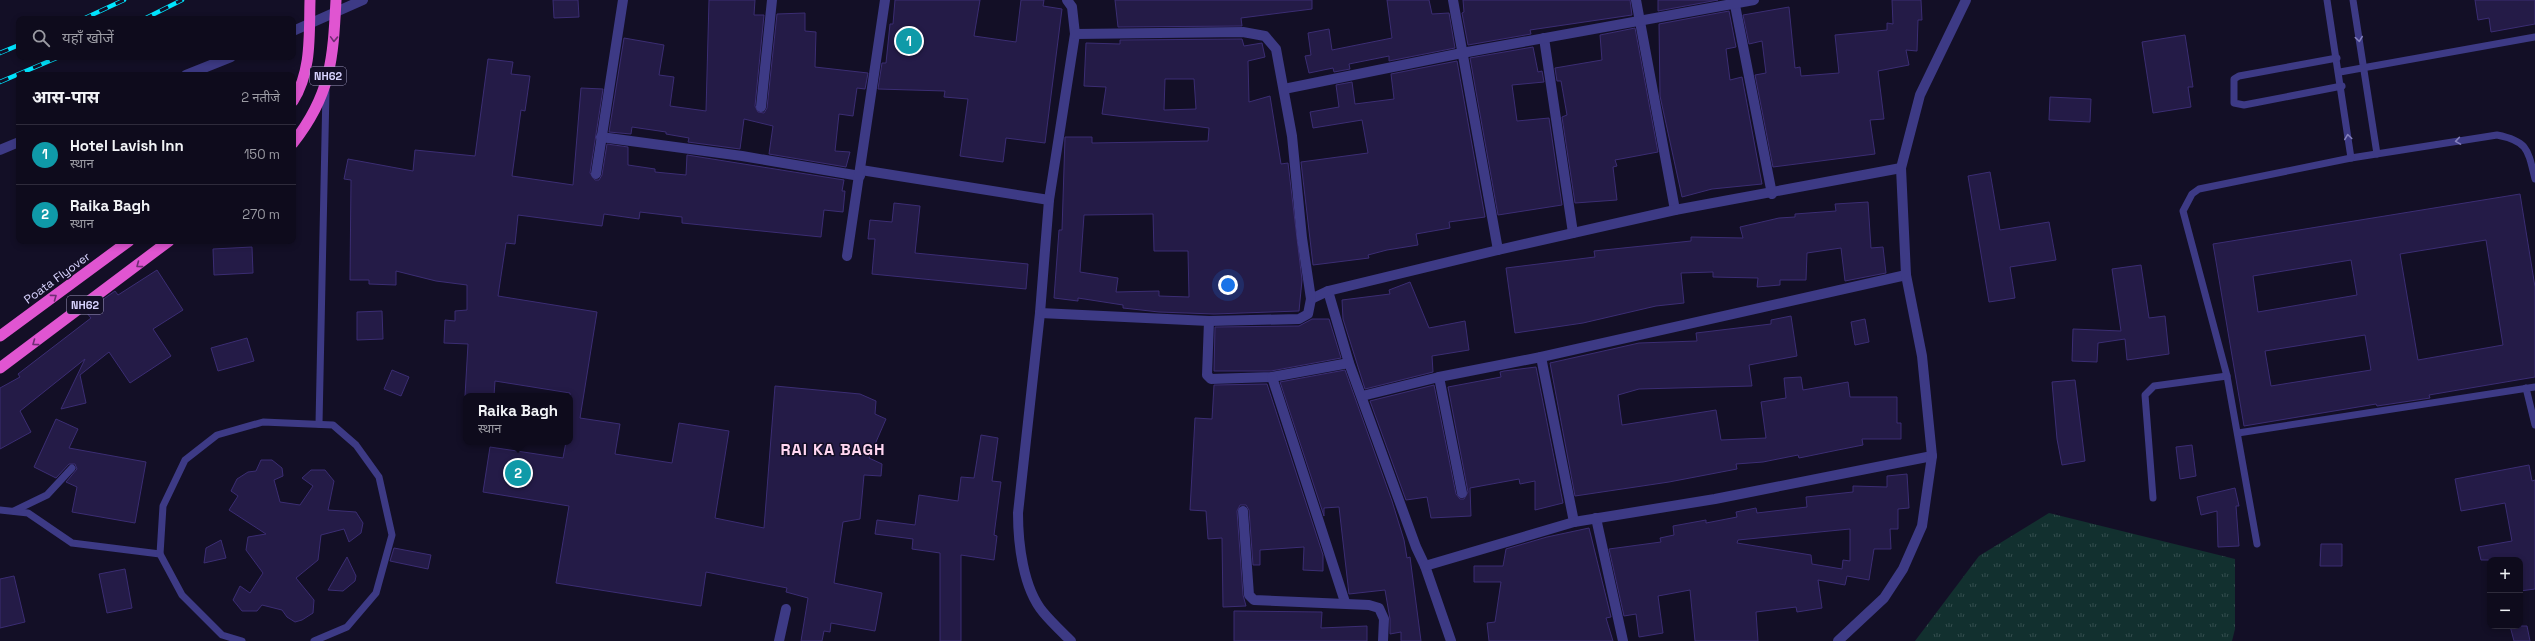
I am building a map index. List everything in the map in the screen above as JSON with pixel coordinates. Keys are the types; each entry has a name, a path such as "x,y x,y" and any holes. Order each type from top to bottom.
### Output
{"highway":[{"name":"NH62","path":"296,97 300,91 309,55 310,0"},
{"name":"NH62","path":"296,139 309,123 326,88 333,56 336,0"},
{"name":"Poata Flyover","path":"0,336 125,244"},
{"name":"NH62","path":"0,368 166,244"}],"street":[{"path":"296,30 363,0"},
{"path":"596,174 623,0"},
{"path":"761,107 772,0"},
{"path":"847,256 861,173 885,0"},
{"path":"1067,0 1072,7 1076,34 1049,200 1040,313 1018,513 1018,540 1023,564 1042,611 1071,641"},
{"path":"1453,0 1498,250"},
{"path":"1636,0 1675,210"},
{"path":"1284,89 1462,53 1734,2 1754,0"},
{"path":"1838,641 1884,598 1903,569 1922,526 1932,456 1922,356 1906,275 1901,168 1920,95 1966,0"},
{"path":"1734,2 1772,194"},
{"path":"1040,313 1209,321 1299,319 1308,314 1311,299 1302,238 1292,136 1284,89 1276,49 1265,36 1243,32 1076,34"},
{"path":"1544,38 1574,233"},
{"path":"194,72 224,60"},
{"path":"601,137 1049,200"},
{"path":"0,150 16,143"},
{"path":"1311,299 1328,291 1498,250 1675,210 1772,194 1901,168"},
{"path":"1362,396 1439,377 1541,357 1906,275"},
{"path":"1328,291 1349,364 1362,396 1416,547 1426,566 1451,641"},
{"path":"1209,321 1207,375 1219,380 1272,377 1349,364"},
{"path":"1541,357 1574,522"},
{"path":"1272,377 1345,602"},
{"path":"1439,377 1462,493"},
{"path":"1426,566 1574,522 1716,499 1932,456"},
{"path":"1243,511 1249,594 1254,600 1345,602 1369,605 1379,608 1384,619 1383,641"},
{"path":"1596,518 1623,641"},
{"path":"779,641 786,609"}],"lane":[{"path":"2327,0 2340,72 2351,158"},
{"path":"2353,0 2377,154"},
{"path":"2340,72 2535,37"},
{"path":"2337,58 2234,78 2232,85 2234,103 2244,105 2342,86"},
{"path":"319,424 326,88"},
{"path":"2257,544 2227,376 2183,211 2188,200 2199,189 2351,158 2497,135 2512,138 2522,144 2529,153 2535,179"},
{"path":"2153,498 2145,395 2154,386 2227,376"},
{"path":"2238,433 2535,387"},
{"path":"2526,388 2535,425"},
{"path":"242,641 222,635 182,595 160,554 163,506 185,460 217,435 263,422 333,425 356,445 379,477 392,535 376,593 347,627 314,641"},
{"path":"14,511 47,495 72,468"},
{"path":"0,510 28,513 72,543 160,554"}],"green space":[{"path":"2049,513 2235,559 2235,629 2232,641 1915,641 1979,556"}],"building":[{"path":"553,0 578,0 579,17 554,18"},
{"path":"709,0 755,0 754,15 764,15 755,106 758,112 764,113 767,108 777,14 805,13 805,31 816,32 815,67 868,73 865,89 857,88 853,116 839,114 835,151 850,152 846,167 769,154 773,126 744,119 740,149 688,142 689,138 666,134 666,132 632,127 631,134 609,132 624,38 664,45 659,75 674,77 670,106 706,111"},
{"path":"895,0 980,0 974,36 1016,42 1021,0 1044,0 1043,6 1062,9 1045,143 1006,138 1003,162 960,156 968,99 944,97 945,91 878,89 882,63 886,63 890,24 893,24"},
{"path":"1115,0 1312,0 1312,9 1241,18 1242,26 1118,27"},
{"path":"1387,0 1429,0 1432,14 1449,13 1455,48 1389,61 1389,56 1349,64 1350,69 1334,72 1333,68 1309,73 1305,56 1311,55 1308,33 1329,29 1332,50 1392,38"},
{"path":"1463,0 1630,0 1632,15 1530,30 1531,34 1468,45 1462,13 1464,12"},
{"path":"1658,0 1718,0 1658,11"},
{"path":"1892,0 1921,0 1922,20 1918,20 1917,51 1906,50 1909,65 1878,71 1884,119 1870,120 1875,154 1773,167 1755,75 1766,73 1762,41 1749,44 1743,15 1789,7 1795,68 1800,67 1801,76 1839,73 1835,35 1887,30 1887,23 1893,24"},
{"path":"2475,0 2535,0 2535,24 2491,32 2489,18 2478,20"},
{"path":"1729,11 1736,47 1726,49 1730,80 1742,77 1762,184 1712,189 1682,197 1660,96 1659,24"},
{"path":"1635,28 1658,152 1615,160 1617,166 1613,167 1617,200 1575,203 1562,117 1567,115 1561,81 1557,81 1555,68 1602,60 1600,35"},
{"path":"2185,35 2193,87 2188,87 2191,107 2153,113 2142,42"},
{"path":"1242,39 1244,46 1262,43 1265,57 1248,61 1249,102 1270,96 1281,164 1288,163 1302,280 1299,311 1214,314 1159,312 1123,308 1123,305 1078,298 1078,301 1054,298 1059,230 1062,230 1065,137 1092,137 1092,143 1208,141 1209,128 1102,114 1106,87 1084,86 1086,43 1120,44 1120,40","holes":["1165,79 1194,79 1196,109 1164,110","1153,214 1154,251 1188,251 1189,297 1159,296 1159,291 1116,292 1118,278 1080,272 1084,215"]},
{"path":"1533,47 1538,72 1542,71 1544,82 1512,85 1517,121 1549,118 1562,205 1498,215 1470,58"},
{"path":"488,59 513,62 511,74 530,76 525,111 521,110 512,176 573,185 581,88 603,89 590,173 595,180 599,180 602,175 607,144 628,147 628,165 655,169 655,172 686,175 687,155 844,180 842,191 845,191 843,212 824,210 821,237 682,223 682,217 640,212 639,219 604,214 602,226 518,215 515,244 506,243 498,296 597,312 580,418 620,424 615,454 672,463 679,423 729,431 715,518 764,528 775,386 860,394 876,401 875,414 886,419 869,458 882,464 881,476 864,475 860,519 843,522 834,583 882,593 875,631 831,623 830,632 824,631 822,641 801,641 808,598 786,592 787,588 706,572 701,606 556,583 569,506 483,492 490,447 563,458 565,445 573,445 573,393 495,381 494,393 465,393 468,344 444,343 445,320 455,321 455,311 467,310 467,285 436,281 396,271 396,285 369,284 369,280 350,280 351,180 344,179 348,159 413,171 415,150 475,156"},
{"path":"1457,61 1485,217 1449,222 1450,228 1416,234 1418,245 1368,255 1369,258 1313,265 1301,162 1368,153 1362,120 1313,128 1310,112 1339,107 1336,85 1352,82 1355,104 1394,99 1391,74"},
{"path":"2050,97 2091,99 2090,122 2049,120"},
{"path":"1990,172 2000,230 2049,222 2056,260 2010,267 2015,298 1989,302 1968,176"},
{"path":"2520,194 2535,287 2535,377 2429,395 2430,398 2377,406 2376,404 2244,426 2213,244","holes":["2486,240 2503,345 2418,360 2400,254","2351,260 2357,295 2258,312 2253,276","2365,335 2371,370 2271,386 2265,351"]},
{"path":"1868,202 1871,248 1883,247 1886,273 1845,281 1841,248 1807,253 1806,280 1780,280 1780,285 1757,287 1758,278 1713,277 1713,272 1681,273 1684,303 1656,306 1583,323 1515,333 1506,268 1595,257 1594,251 1691,241 1691,237 1743,238 1740,227 1779,218 1795,217 1795,214 1836,211 1835,204"},
{"path":"894,203 920,206 915,253 1028,264 1026,289 872,274 875,239 868,239 870,220 892,222"},
{"path":"252,247 253,273 214,275 213,249"},
{"path":"2141,265 2149,318 2165,316 2169,354 2127,360 2125,339 2098,343 2097,362 2072,361 2073,329 2121,331 2112,269"},
{"path":"157,270 183,310 153,329 171,356 130,383 109,352 80,375 86,403 61,409 85,359 20,411 31,432 0,449 0,388 20,377 18,374 91,318 86,312 115,291 118,295"},
{"path":"1410,282 1429,328 1465,321 1469,350 1432,356 1433,372 1365,389 1343,319 1342,300 1390,294 1389,290"},
{"path":"382,311 383,339 357,340 357,312"},
{"path":"1791,316 1797,356 1749,365 1752,386 1639,389 1618,395 1622,425 1716,410 1721,440 1766,438 1761,402 1786,398 1784,378 1801,377 1803,390 1848,382 1850,397 1897,397 1897,423 1901,423 1901,439 1862,439 1863,445 1799,458 1798,455 1763,462 1736,464 1737,469 1669,482 1575,496 1550,363 1639,343 1697,341 1696,333 1771,324 1771,320"},
{"path":"1312,319 1329,319 1341,358 1271,371 1214,371 1215,327 1299,326"},
{"path":"1865,319 1869,342 1855,345 1851,322"},
{"path":"247,338 254,361 218,371 211,348"},
{"path":"1536,367 1563,503 1535,510 1535,481 1520,484 1519,479 1470,488 1471,516 1431,518 1427,497 1406,500 1370,401 1434,385 1456,494 1460,499 1464,499 1468,492 1448,387 1501,377 1500,372 1504,371"},
{"path":"392,370 409,377 401,396 384,389"},
{"path":"1345,370 1392,501 1404,540 1407,558 1410,557 1421,641 1401,641 1401,632 1390,634 1390,619 1385,590 1349,594 1339,507 1324,508 1324,516 1280,382"},
{"path":"2075,380 2085,461 2062,465 2057,439 2052,382"},
{"path":"1267,384 1323,555 1323,571 1303,570 1304,547 1260,550 1260,565 1253,565 1249,510 1246,505 1240,505 1237,511 1243,595 1246,606 1223,607 1222,538 1208,539 1206,511 1190,510 1195,418 1212,419 1214,385"},
{"path":"56,419 78,429 69,448 146,462 135,523 72,512 77,487 66,482 77,469 75,464 69,464 56,478 34,467"},
{"path":"981,435 998,438 992,481 1001,482 994,535 997,536 994,560 961,555 961,641 940,641 940,553 912,549 913,539 875,534 877,520 915,525 919,495 958,501 961,477 974,478"},
{"path":"2192,445 2196,476 2180,479 2176,447"},
{"path":"261,460 272,460 282,468 283,476 274,480 280,502 300,505 313,486 302,478 311,470 325,470 334,481 328,510 356,512 363,523 361,533 349,542 344,529 321,535 318,560 296,578 314,600 313,613 302,620 295,622 287,617 282,610 262,605 257,611 242,611 233,600 240,586 250,593 263,573 246,550 248,537 266,534 229,510 238,496 231,491 237,479 248,472 256,471"},
{"path":"2529,465 2532,481 2535,480 2535,589 2523,591 2523,557 2487,557 2487,560 2481,560 2478,547 2512,541 2505,503 2461,511 2455,479"},
{"path":"1907,474 1909,508 1898,509 1898,529 1890,529 1891,549 1874,549 1869,580 1847,576 1845,585 1818,580 1822,608 1797,612 1796,607 1756,612 1758,641 1695,641 1690,590 1658,596 1663,633 1639,637 1636,614 1624,616 1609,549 1661,542 1660,538 1674,535 1673,526 1706,520 1706,523 1737,517 1736,512 1756,508 1757,513 1807,507 1806,497 1853,492 1853,486 1887,487 1887,476","holes":["1850,529 1850,561 1843,560 1842,569 1812,564 1811,555 1737,543 1738,540"]},
{"path":"2235,488 2239,506 2236,506 2239,546 2218,547 2217,511 2201,515 2197,497"},
{"path":"1589,528 1611,617 1606,618 1613,641 1489,641 1487,623 1495,622 1501,582 1474,582 1474,566 1503,566 1506,549 1547,537"},
{"path":"221,540 226,558 204,563 206,548"},
{"path":"2321,544 2342,544 2342,566 2320,566"},
{"path":"394,548 431,555 428,569 390,561"},
{"path":"347,557 356,576 355,581 343,591 328,590"},
{"path":"125,569 132,608 107,613 99,574"},
{"path":"14,576 25,622 0,628 0,579"},
{"path":"1234,611 1322,612 1321,628 1367,626 1367,641 1234,641"},
{"path":"2523,626 2527,626 2530,641 2514,641 2511,629 2523,629"}],"railway":[{"path":"89,16 124,0"},
{"path":"150,16 182,0"},
{"path":"0,53 16,46"},
{"path":"24,72 52,60"},
{"path":"0,82 16,75"}],"place":[{"name":"Hotel Lavish Inn","path":"909,41"},
{"name":"Raika Bagh","path":"518,473"}],"district":[{"name":"RAI KA BAGH","path":"833,449"}]}
